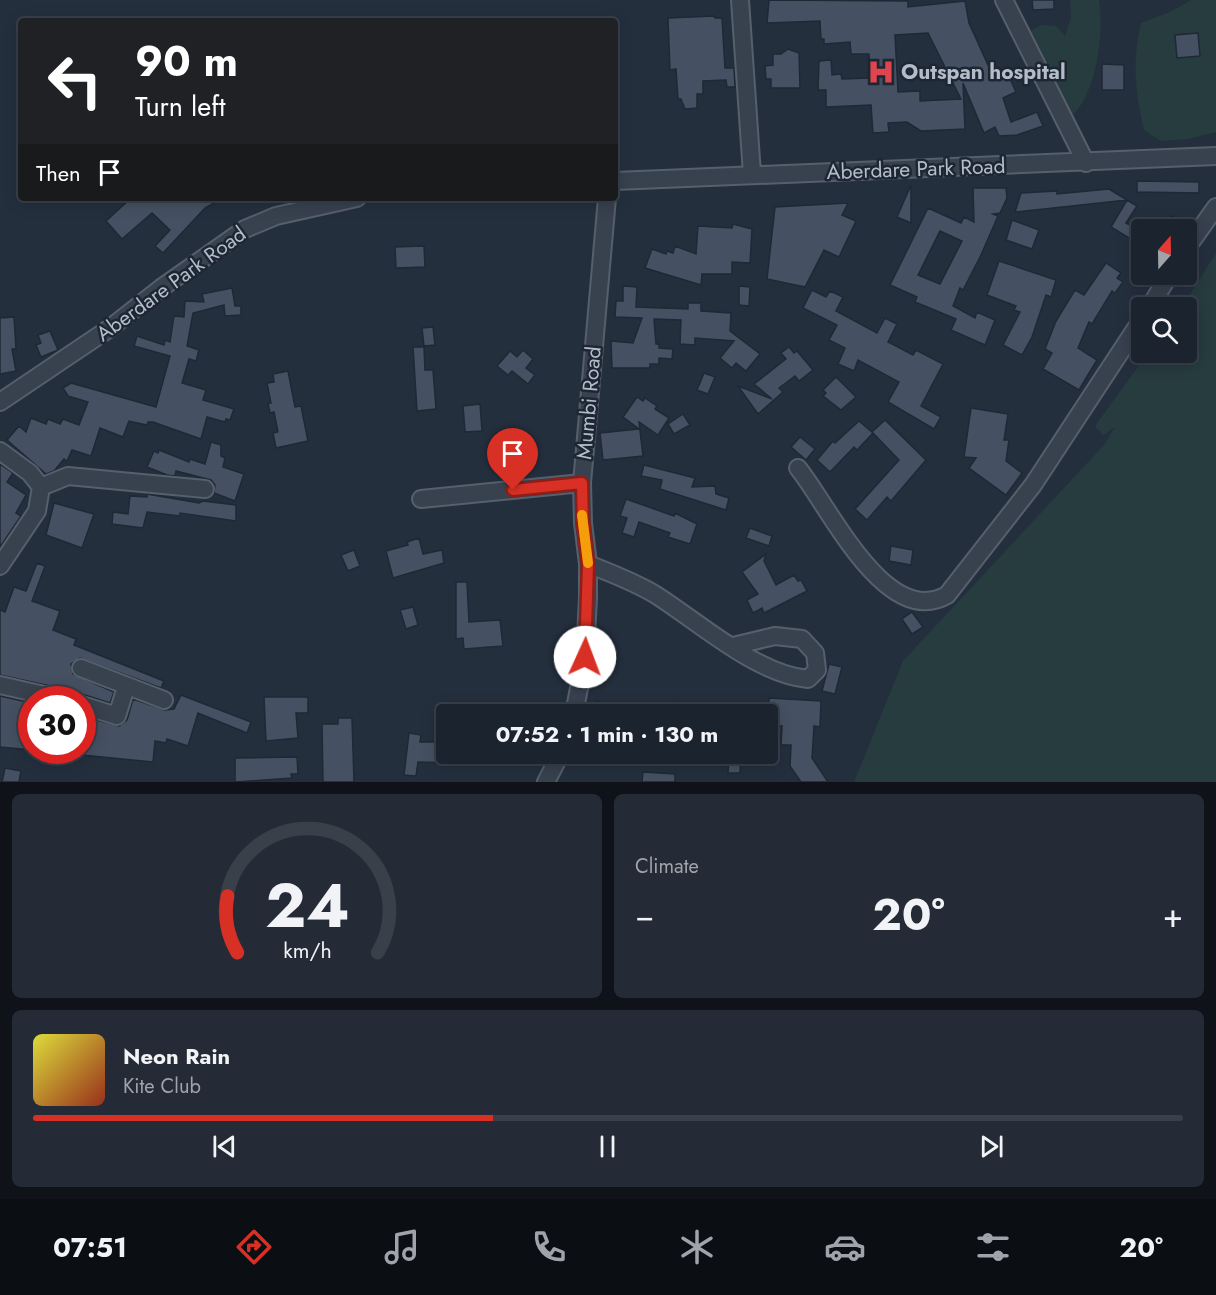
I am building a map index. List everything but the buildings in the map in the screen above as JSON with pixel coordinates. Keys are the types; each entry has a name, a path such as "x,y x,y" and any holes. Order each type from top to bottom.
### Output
{"street":[{"path":"741,0 752,174"},
{"path":"1004,0 1086,163"},
{"name":"Aberdare Park Road","path":"618,181 1216,156"},
{"name":"Aberdare Park Road","path":"0,402 110,328 161,288 245,229 276,216 339,201"},
{"name":"Mumbi Road","path":"576,704 585,657 588,564 583,523 582,483 607,201"},
{"path":"1197,234 1216,207"},
{"path":"798,468 871,571 889,589 915,601 935,602 948,595 1033,484 1131,336"},
{"path":"0,452 7,454 30,473 40,488 37,511 0,566"},
{"path":"40,488 68,476 205,489"},
{"path":"421,499 582,483"},
{"path":"588,564 653,593 733,646"},
{"path":"81,668 164,700"},
{"path":"0,685 18,689"},
{"path":"96,709 117,716 126,687"},
{"path":"546,782 555,764"}],"green space":[{"path":"1070,0 1099,0 1100,14 1099,45 1093,78 1081,106 1072,116 1031,31 1041,25 1056,26 1065,36 1071,18"},
{"path":"1191,0 1216,0 1216,132 1188,139 1161,141 1144,130 1138,102 1136,76 1138,37 1141,23 1170,12"},
{"path":"1216,253 1216,782 854,782 903,661 1104,445 1115,427 1103,435 1095,426 1141,363 1197,363 1197,297 1188,297"}],"slow traffic":[{"path":"582,515 588,563"}],"place":[{"name":"Outspan hospital","path":"881,72"}],"route":[{"path":"513,490 582,483 583,523 588,564 585,657"}]}
